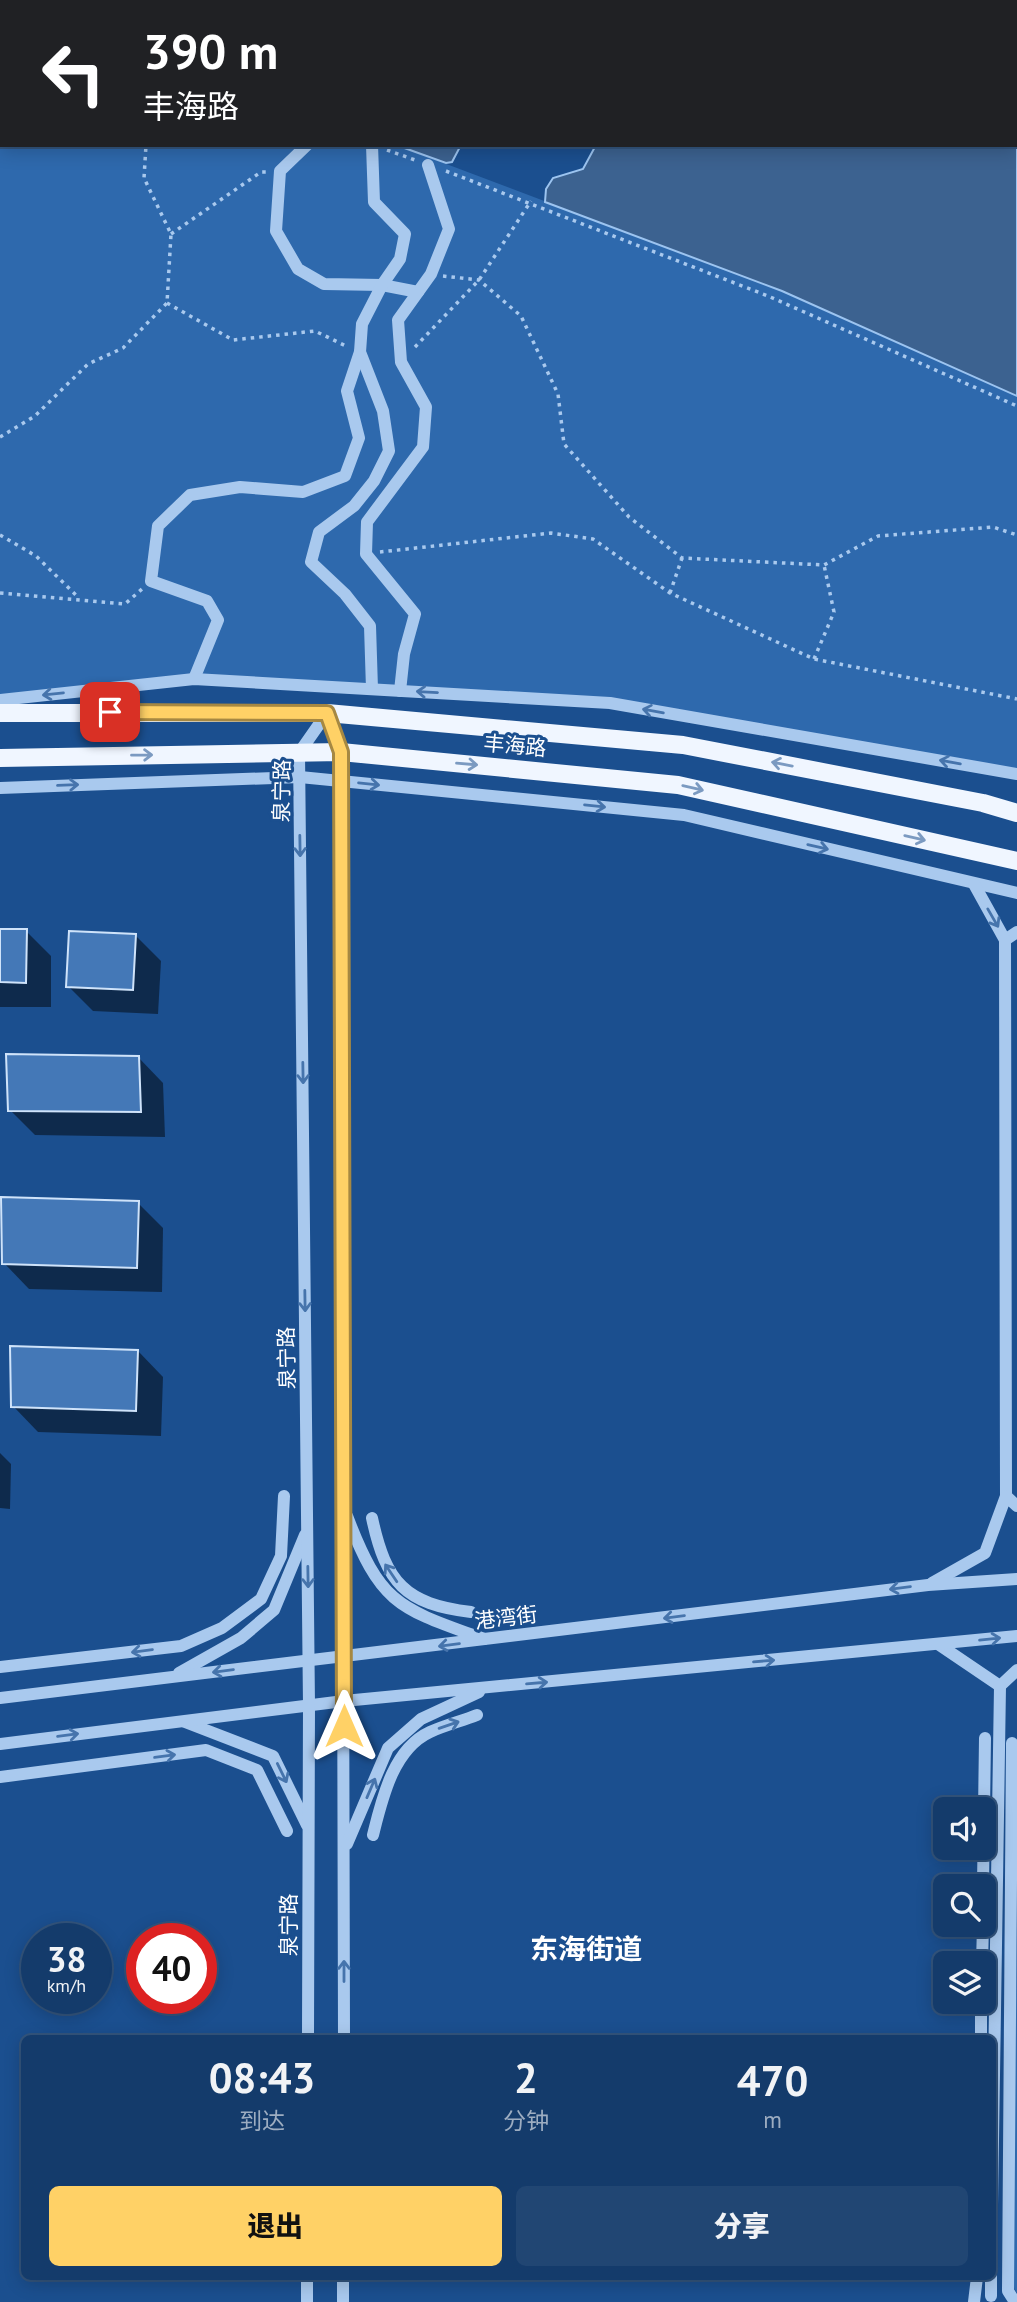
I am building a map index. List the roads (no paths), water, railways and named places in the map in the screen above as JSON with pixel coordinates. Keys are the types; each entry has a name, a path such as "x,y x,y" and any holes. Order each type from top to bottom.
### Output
{"main road":[{"name":"丰海路","path":"0,713 327,713 683,745 983,803 1017,813"},
{"name":"丰海路","path":"0,758 341,752 678,785 1017,861"}],"street":[{"path":"305,147 281,171 276,231 298,269 324,284 382,285 418,292"},
{"path":"194,679 218,620 206,601 151,581 158,526 190,495 240,487 303,492 345,476 359,439 347,391 360,352 362,324 382,285 400,260 405,234 374,202 372,147"},
{"path":"400,691 404,654 415,614 366,554 368,522 423,447 426,407 401,362 398,320 431,274 449,229 428,165"},
{"path":"360,352 383,411 389,451 374,481 354,506 319,532 311,562 345,594 370,626 372,689"},
{"path":"0,700 194,679 610,703 1017,774"},
{"path":"327,713 341,752 344,2035"},
{"name":"泉宁路","path":"308,2035 309,1660 299,753 327,713"},
{"path":"0,788 300,777 684,815 1017,893"},
{"path":"928,1585 985,1553 1006,1496 1005,940 974,884"},
{"path":"1005,940 1017,932"},
{"path":"0,1667 181,1646 222,1628 261,1600 281,1556 284,1496"},
{"path":"1006,1496 1017,1506"},
{"path":"344,1508 364,1560 388,1594 414,1614 488,1640"},
{"path":"372,1518 380,1556 401,1587 437,1608 471,1612"},
{"path":"172,1677 241,1638 274,1610 308,1528"},
{"name":"港湾街","path":"0,1698 928,1585 1017,1579"},
{"path":"0,1744 344,1701 1017,1636"},
{"path":"938,1644 1000,1686"},
{"path":"995,2035 1000,1686 1017,1670"},
{"path":"344,1851 388,1748 421,1719 488,1687"},
{"path":"373,1835 384,1791 400,1759 427,1733 477,1715"},
{"path":"182,1721 273,1756 309,1828"},
{"path":"983,1874 985,1738"},
{"path":"1012,1743 1008,2291 1015,2302"},
{"path":"0,1777 206,1750 257,1770 287,1831"},
{"path":"981,2014 981,2035"},
{"path":"307,2280 307,2302"},
{"path":"343,2280 343,2302"},
{"path":"974,2302 977,2280"},
{"path":"991,2280 992,2300"}],"district":[{"name":"东海街道","path":"586,1949"}]}
